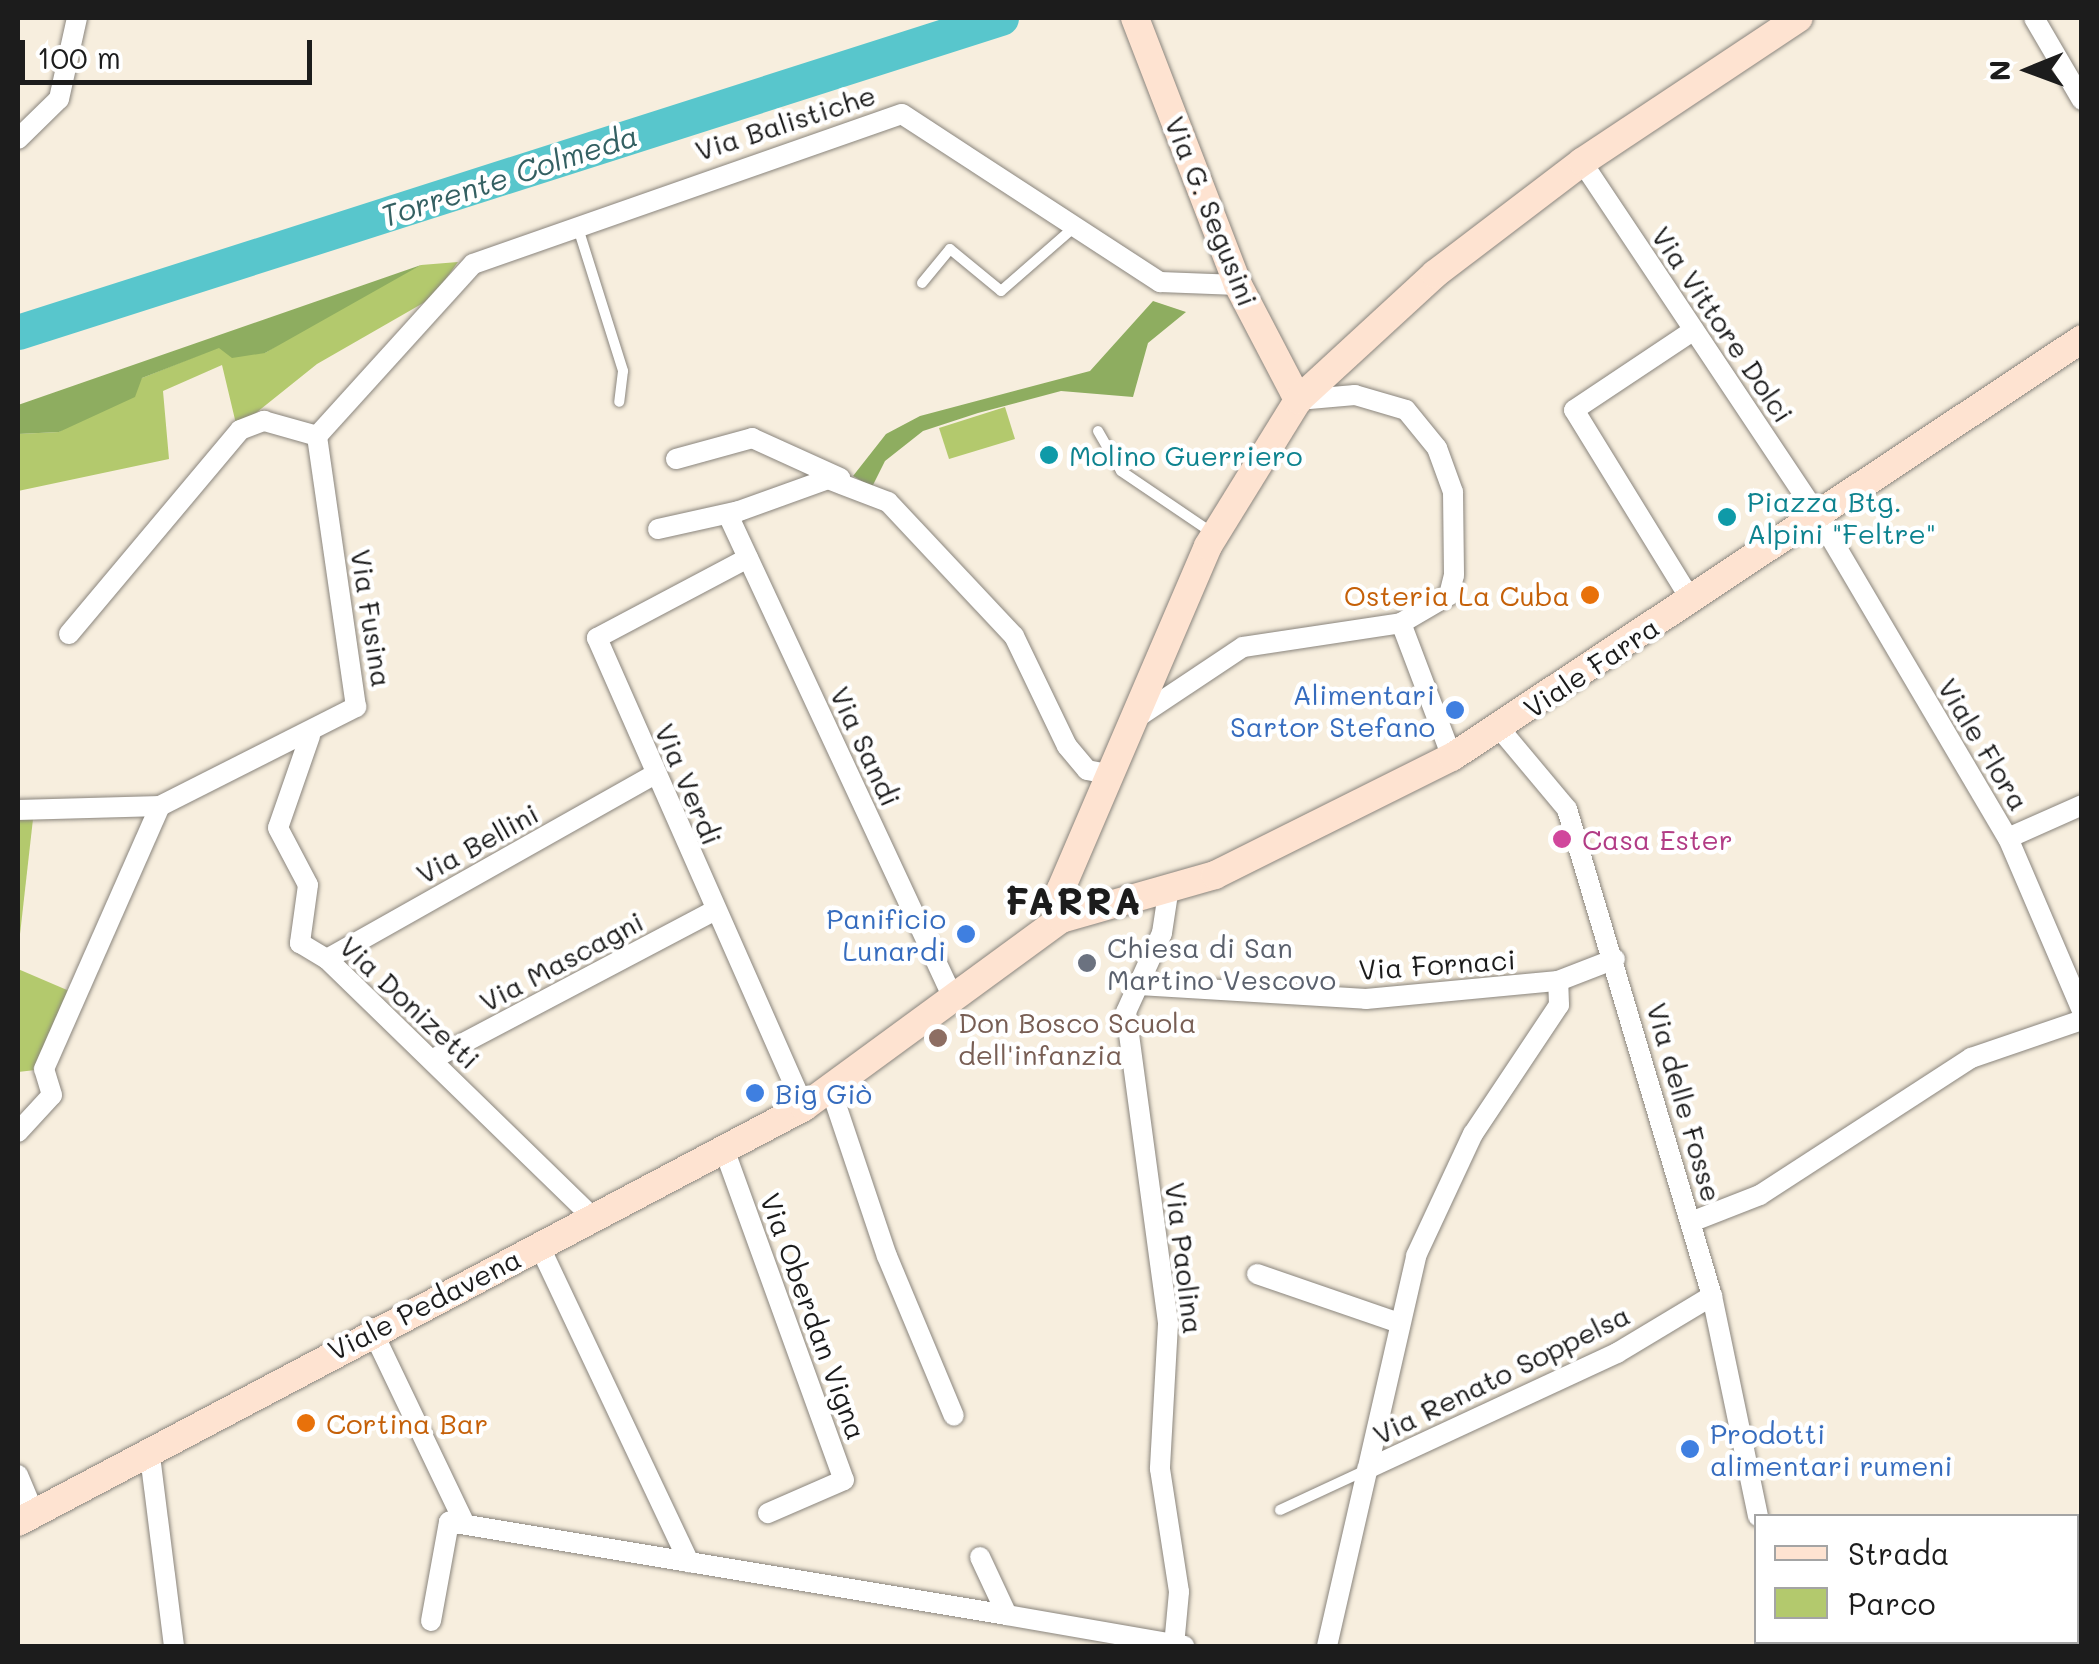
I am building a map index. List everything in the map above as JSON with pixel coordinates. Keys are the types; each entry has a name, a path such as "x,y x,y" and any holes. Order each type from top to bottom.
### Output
{"main road":[{"name":"Via G. Segusini","path":"1134,18 1238,285 1298,400"},
{"path":"1062,918 1060,889 1112,775 1129,723 1215,534 1298,400 1436,274 1582,162 1799,18"},
{"name":"Viale Farra","path":"1062,918 1215,875 1452,757 1500,729 2082,340"},
{"name":"Viale Pedavena","path":"26,1517 150,1456 372,1328 804,1107 1062,918"}],"street":[{"path":"18,139 59,99 76,18"},
{"path":"2034,18 2082,100"},
{"name":"Via Balistiche","path":"317,436 473,264 576,222 902,114 925,122 1071,230 1160,282 1238,285"},
{"name":"Via Vittore Dolci","path":"1582,162 1818,516"},
{"path":"1690,600 1574,410 1694,330"},
{"path":"1129,723 1243,647 1401,624 1449,595 1454,575 1453,492 1437,448 1406,410 1355,395 1298,400"},
{"path":"69,634 240,430 264,421 317,436"},
{"name":"Via Fusina","path":"18,810 160,806 347,718 360,690 317,436"},
{"path":"676,460 752,438 888,502 1014,636 1066,746 1087,770 1112,775"},
{"path":"658,528 734,513 828,479 850,484"},
{"name":"Via Sandi","path":"734,513 748,558 954,1000"},
{"name":"Viale Flora","path":"1818,516 2008,838 2082,1012"},
{"name":"Via Verdi","path":"748,558 597,638 714,911 804,1107"},
{"path":"1401,624 1452,757"},
{"name":"Via delle Fosse","path":"1500,729 1568,810 1616,959 1712,1296 1758,1514"},
{"name":"Via Donizetti","path":"310,736 278,828 308,886 300,943 328,959 593,1218"},
{"name":"Via Bellini","path":"328,959 654,775"},
{"path":"2008,838 2082,805"},
{"path":"18,1132 52,1095 44,1069 160,806"},
{"name":"Via Paolina","path":"465,1524 1178,1646 1179,1592 1160,1469 1168,1324 1126,1012 1139,985 1169,887"},
{"name":"Via Mascagni","path":"433,1060 714,911"},
{"name":"Via Fornaci","path":"1139,985 1366,999 1558,980 1616,959"},
{"path":"1367,1469 1399,1324 1440,1204 1511,1067 1558,1005 1558,980"},
{"path":"1691,1222 1760,1195 1971,1058 2082,1020"},
{"path":"832,1090 954,1416"},
{"name":"Via Oberdan Vigna","path":"724,1149 844,1480 768,1512"},
{"path":"539,1245 688,1562"},
{"path":"1257,1274 1399,1324"},
{"name":"Via Renato Soppelsa","path":"1327,1646 1367,1469 1617,1353 1712,1296"},
{"path":"372,1328 465,1524"},
{"path":"150,1456 174,1646"},
{"path":"18,1475 26,1517"},
{"path":"431,1621 449,1522 465,1524"},
{"path":"980,1557 1007,1615"}],"lane":[{"path":"576,222 623,370 619,402"},
{"path":"922,284 950,250 1001,291 1071,230"},
{"path":"1098,431 1121,470 1215,534"},
{"path":"1280,1510 1367,1469"}],"green space":[{"path":"458,262 432,298 317,364 237,428 222,365 163,391 169,459 18,491 18,434 59,432 142,378 219,347 265,353 357,295 421,265"},
{"path":"421,265 265,353 232,358 219,348 142,378 135,397 59,432 18,434 18,405"},
{"path":"1153,301 1186,312 1148,343 1133,397 1061,391 978,413 923,431 885,461 872,487 853,476 886,434 920,416 1090,371"},
{"path":"1005,407 1015,439 949,459 939,428"},
{"path":"18,819 33,819 18,952"},
{"path":"18,969 74,993 44,1069 18,1072"}],"waterway":[{"name":"Torrente Colmeda","path":"18,332 1001,18"}],"place":[{"name":"Molino Guerriero","path":"1049,455"},
{"name":"Piazza Btg. Alpini \"Feltre\"","path":"1727,517"},
{"name":"Osteria La Cuba","path":"1590,595"},
{"name":"Alimentari Sartor Stefano","path":"1455,710"},
{"name":"Casa Ester","path":"1562,839"},
{"name":"Panificio Lunardi","path":"966,934"},
{"name":"Chiesa di San Martino Vescovo","path":"1087,963"},
{"name":"Don Bosco Scuola dell'infanzia","path":"938,1038"},
{"name":"Big Giò","path":"755,1093"},
{"name":"Cortina Bar","path":"306,1423"},
{"name":"Prodotti alimentari rumeni","path":"1690,1449"}],"district":[{"name":"FARRA","path":"1074,901"}]}
